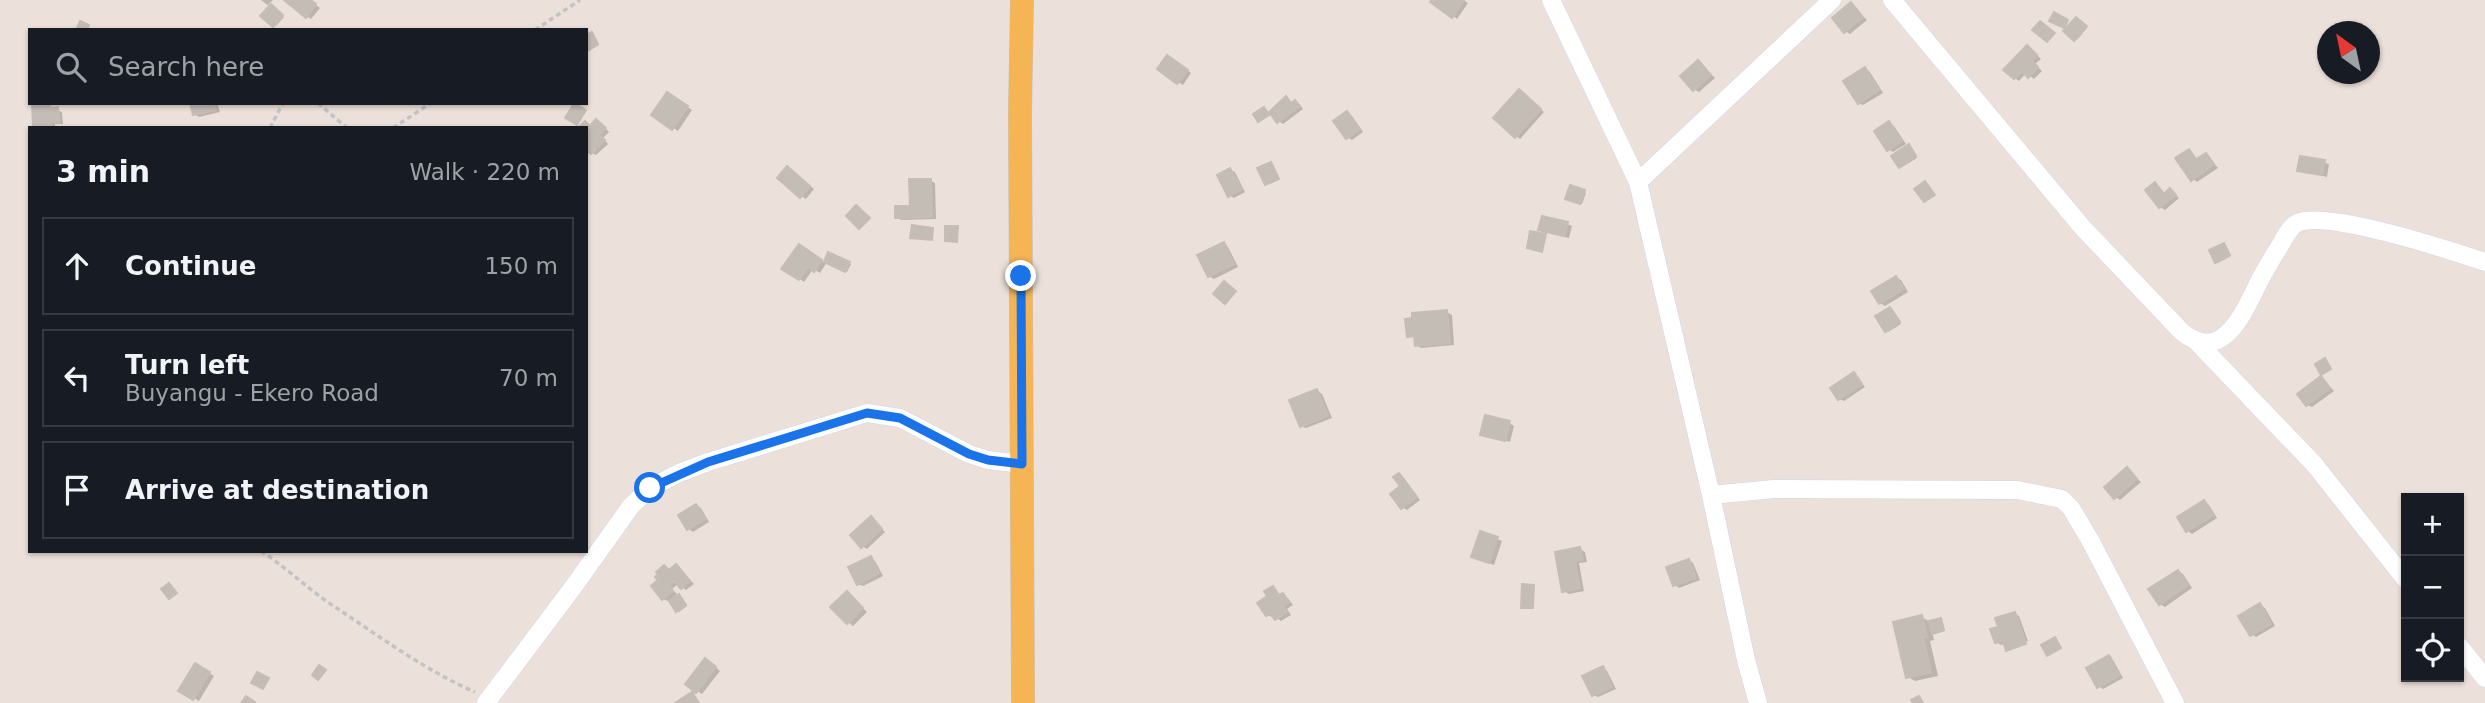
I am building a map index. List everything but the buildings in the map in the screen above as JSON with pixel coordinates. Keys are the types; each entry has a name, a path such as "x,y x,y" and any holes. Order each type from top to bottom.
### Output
{"main road":[{"path":"1022,0 1020,126 1023,703"}],"street":[{"path":"1551,0 1638,182 1758,703"},
{"path":"1638,182 1832,0"},
{"path":"1892,0 2082,228 2314,464 2401,574"},
{"path":"2197,342 2214,341 2233,329 2283,239 2297,223 2310,220 2352,225 2418,240 2485,262"},
{"path":"488,701 575,586 631,506 650,488 679,473 867,413 900,418 969,454 988,460 1022,464"},
{"path":"1711,495 1774,489 2017,490 2062,499 2071,508 2090,540 2175,703"},
{"path":"2464,652 2485,677"}],"path":[{"path":"539,28 580,0"},
{"path":"271,126 282,105"},
{"path":"320,105 344,126"},
{"path":"396,126 428,105"},
{"path":"264,553 390,644 488,701"}],"route":[{"path":"650,488 708,462 867,413 900,418 969,454 988,460 1022,464 1021,276"}]}
